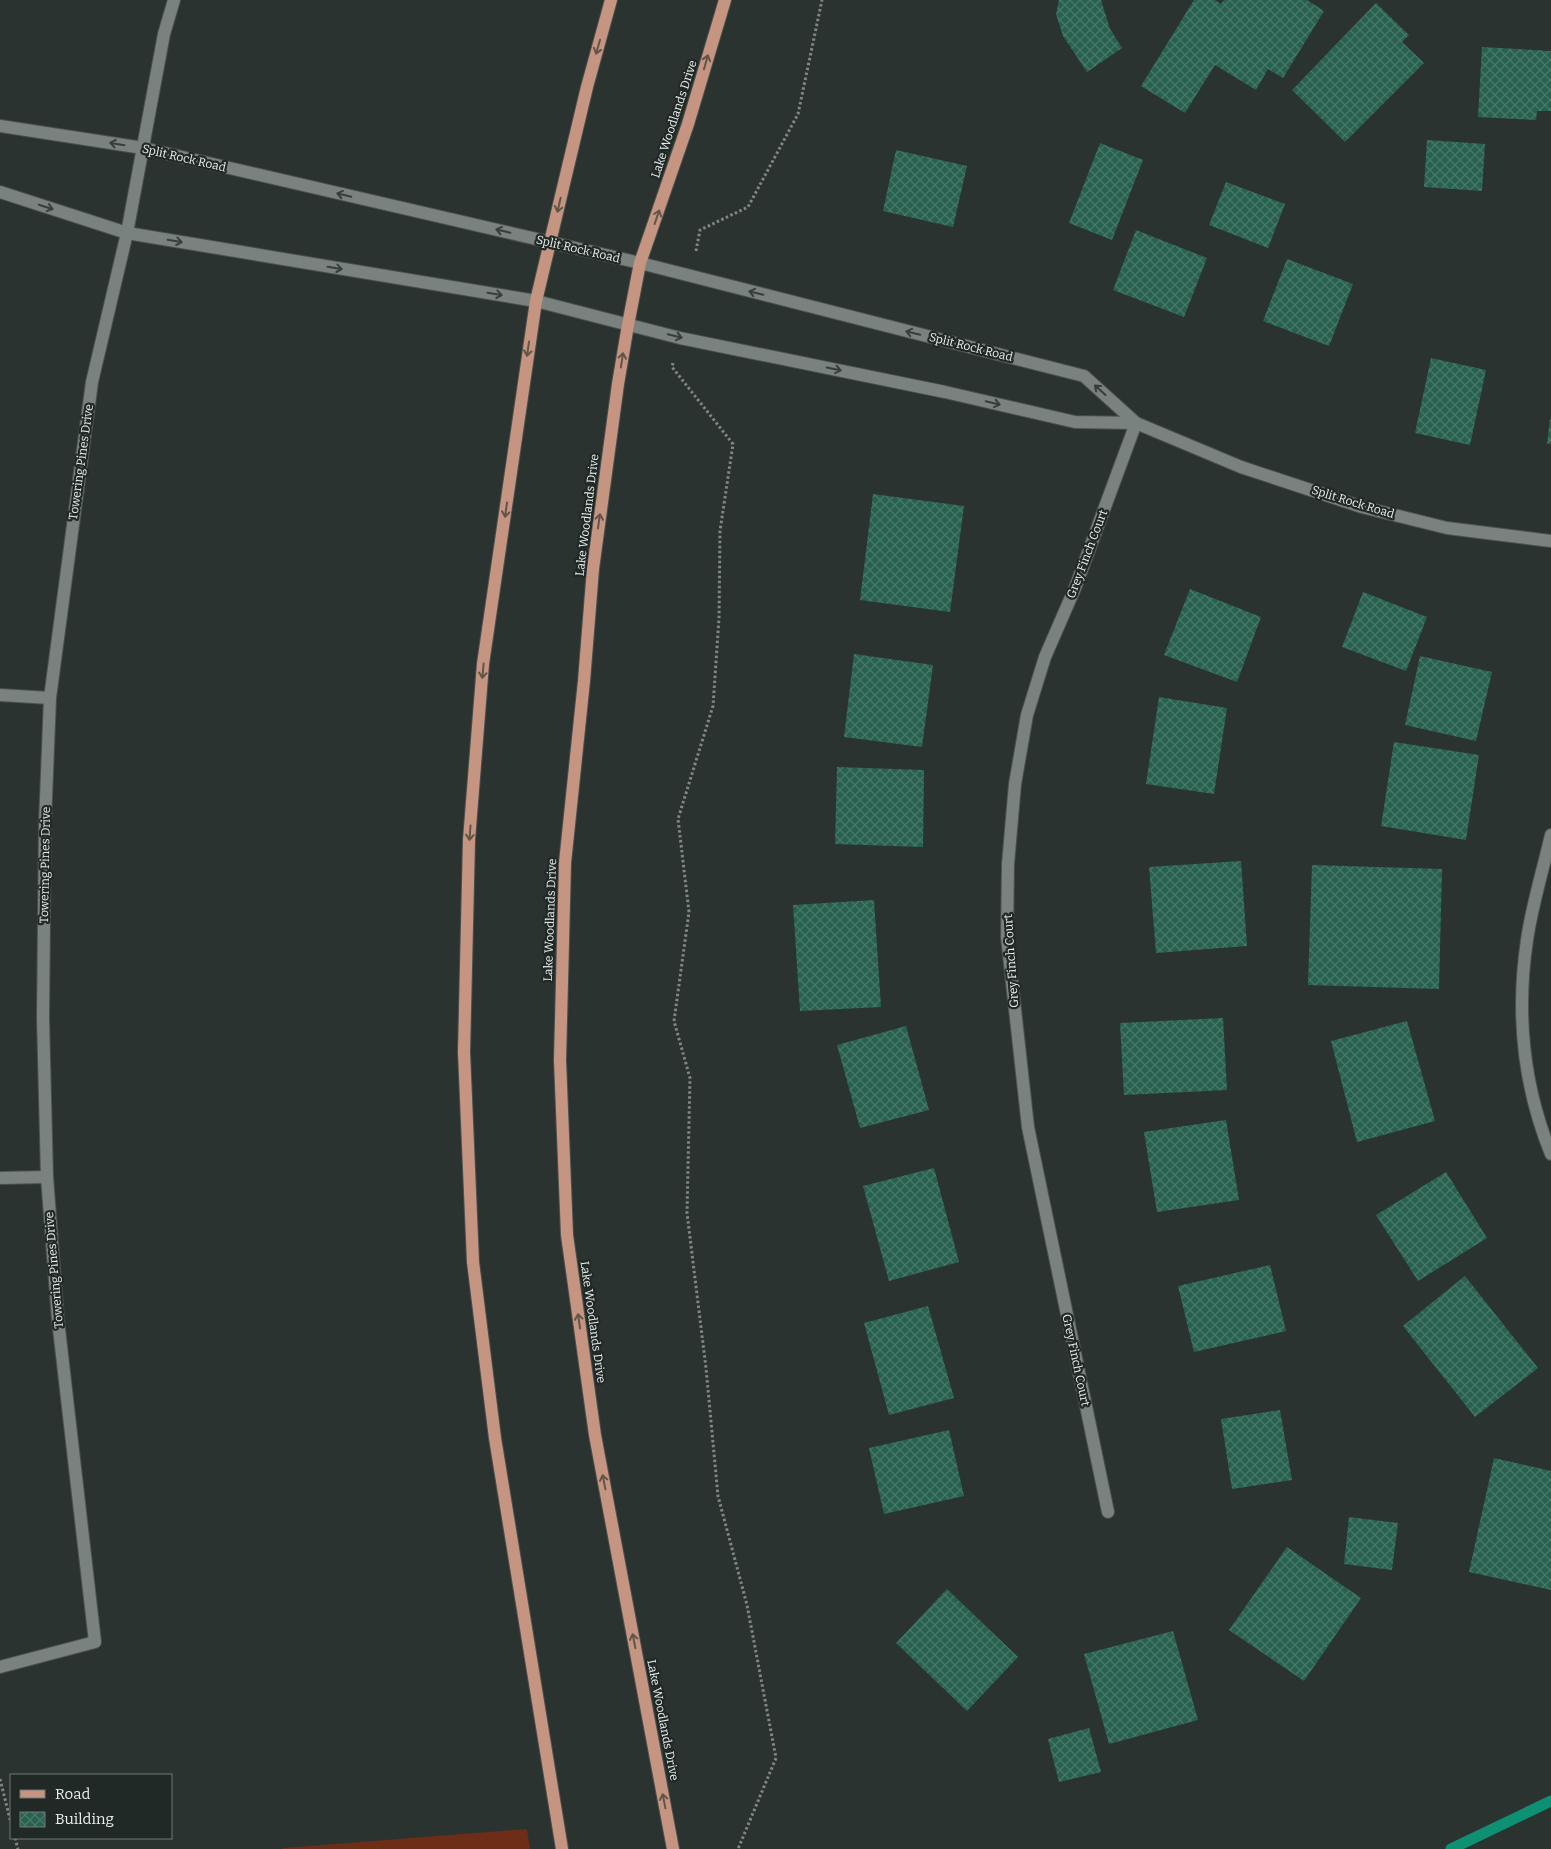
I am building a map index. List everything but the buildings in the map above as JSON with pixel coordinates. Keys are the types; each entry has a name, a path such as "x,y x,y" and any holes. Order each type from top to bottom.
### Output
{"main road":[{"path":"562,1849 495,1438 474,1262 464,1052 469,840 483,664 536,301 586,87 611,0"},
{"name":"Lake Woodlands Drive","path":"673,1849 595,1435 567,1235 560,1060 565,863 584,682 593,569 628,325 640,263 688,124 725,0"}],"street":[{"name":"Towering Pines Drive","path":"0,1667 95,1642 58,1320 47,1177 43,1018 45,824 50,698 92,382 126,233 164,34 174,0"},
{"name":"Split Rock Road","path":"0,126 143,148 640,263 1084,376 1136,423 1242,466 1362,507 1447,528 1551,541"},
{"name":"Split Rock Road","path":"0,192 126,233 536,301 680,338 945,392 1075,422 1136,423"},
{"name":"Grey Finch Court","path":"1108,1512 1028,1127 1007,937 1008,864 1015,784 1027,714 1045,657 1075,588 1136,423"},
{"path":"0,695 50,698"},
{"path":"1551,835 1527,939 1522,990 1522,1037 1530,1087 1543,1134 1551,1154"},
{"path":"0,1178 47,1177"}],"path":[{"path":"691,276 700,230 748,207 798,114 822,0"},
{"path":"680,338 672,367 733,444 720,531 720,618 713,706 678,819 689,912 674,1021 690,1078 687,1213 706,1368 718,1496 747,1605 776,1758 738,1849"},
{"path":"0,1778 10,1819"}],"shaded area":[{"path":"527,1829 530,1849 281,1849 284,1848"}],"waterway":[{"path":"1451,1849 1551,1801"}]}
